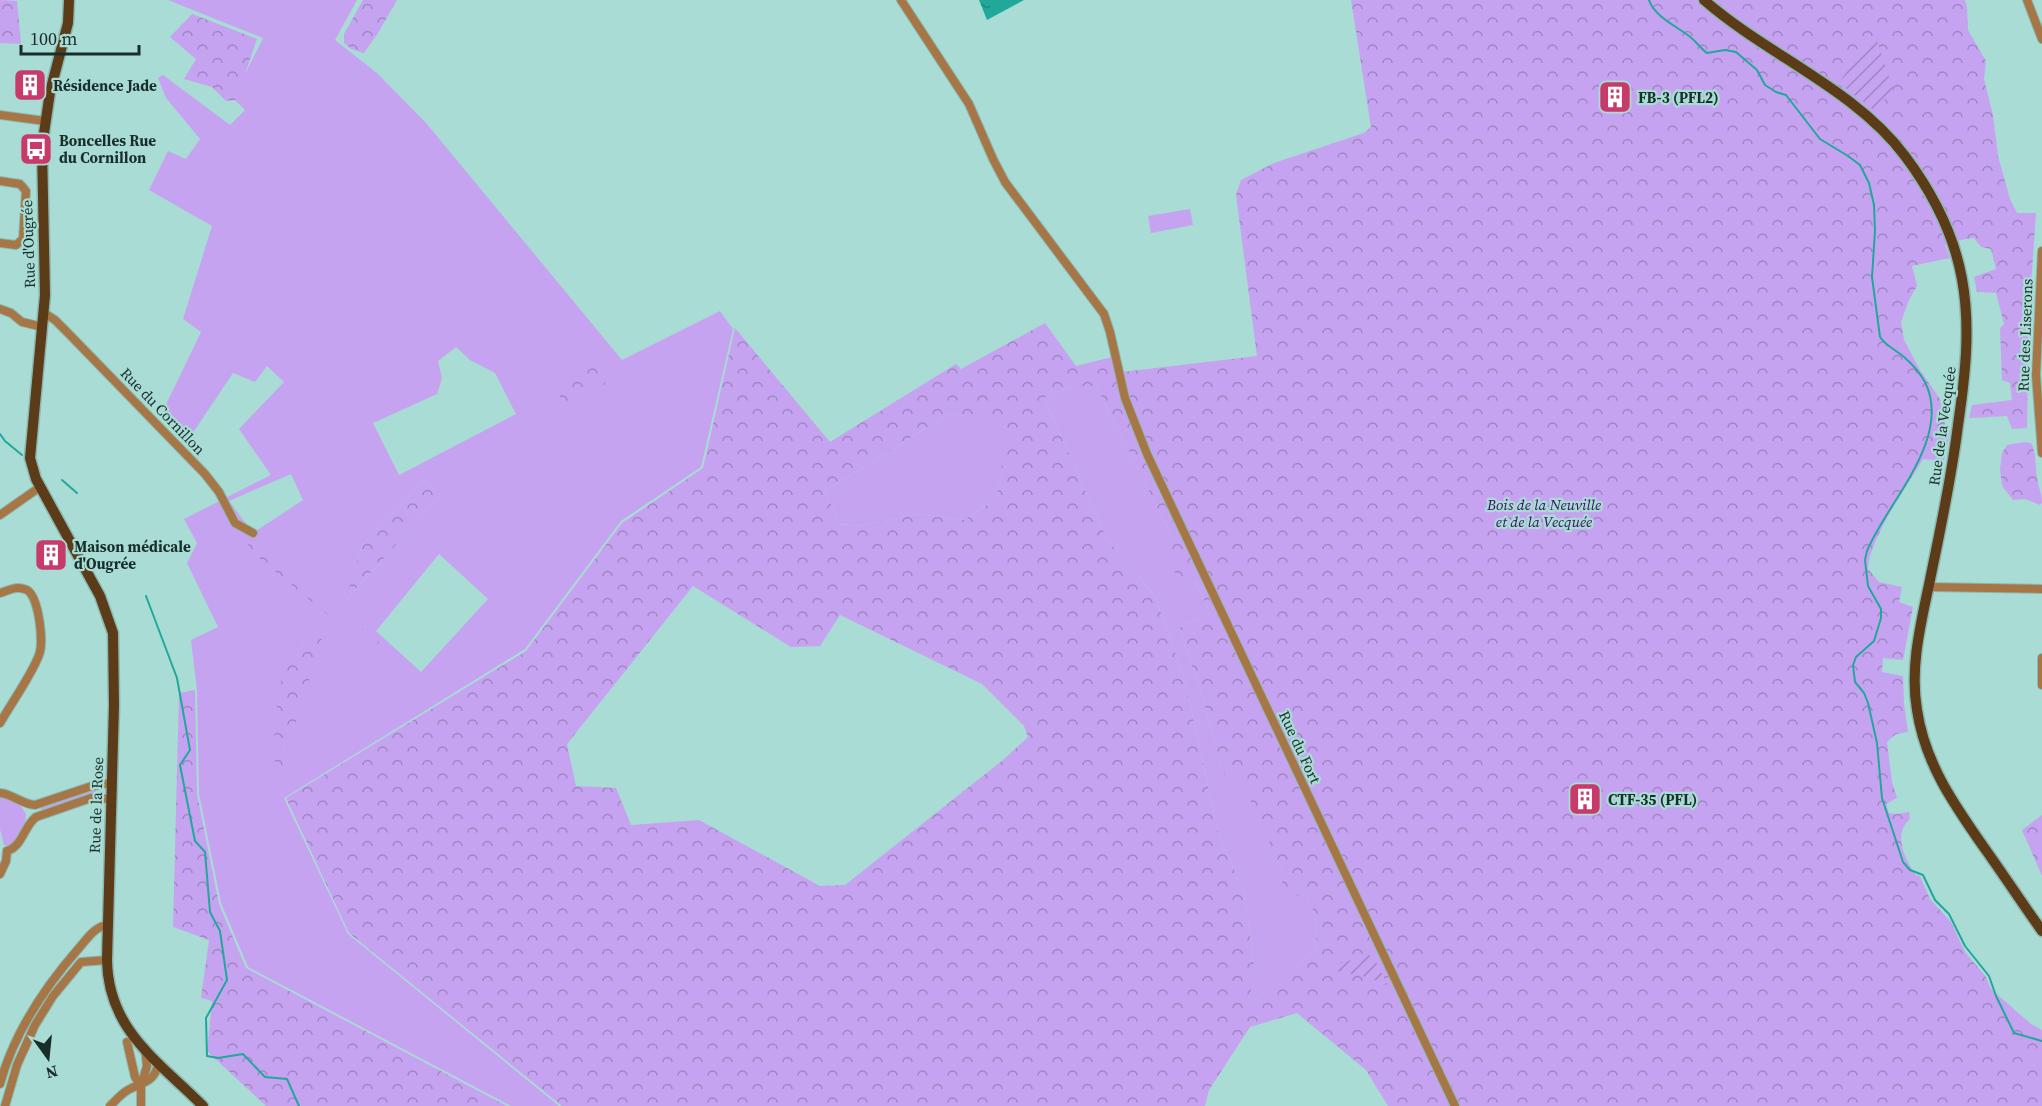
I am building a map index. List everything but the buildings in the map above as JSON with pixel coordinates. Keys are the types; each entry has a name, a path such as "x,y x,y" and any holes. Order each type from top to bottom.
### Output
{"main road":[{"name":"Rue d'Ougrée","path":"40,487 30,458 44,313 45,264 41,167 45,121 68,23 69,0"},
{"name":"Rue de la Vecquée","path":"1704,0 1753,38 1850,102 1891,138 1925,185 1942,217 1956,252 1965,298 1967,342 1965,382 1956,451 1918,638 1914,675 1917,709 1926,748 1945,791 2042,931"},
{"name":"Rue de la Rose","path":"40,487 100,596 112,626 115,655 108,985 115,1007 129,1032 203,1106"}],"street":[{"path":"2027,0 2042,39"},
{"name":"Rue du Fort","path":"902,1 969,105 1005,182 1104,314 1112,338 1125,398 1147,454 1455,1106"},
{"path":"0,115 45,121"},
{"path":"0,181 20,184 24,187 25,218 24,239 16,245 0,243"},
{"name":"Rue des Liserons","path":"2042,251 2036,354 2042,453"},
{"path":"0,309 11,313 22,322 43,327"},
{"name":"Rue du Cornillon","path":"44,313 55,320 198,467 219,492 235,523 253,533"},
{"path":"0,515 40,487"},
{"path":"1928,587 2042,589"},
{"path":"0,593 17,588 25,589 31,594 35,601 42,644 38,658 0,723"},
{"path":"2042,658 2042,685"},
{"path":"22,803 39,804 92,786 111,783"},
{"path":"0,793 22,803 29,812 29,824"},
{"path":"0,874 6,861 4,849 15,848 29,824 36,817 91,798 111,799"},
{"path":"0,1084 17,1037 40,997 91,934 102,926 108,925"},
{"path":"5,1106 20,1056 53,996 81,962 107,960"},
{"path":"128,1042 135,1077 141,1086"},
{"path":"141,1106 141,1086 147,1066 145,1048"},
{"path":"147,1066 159,1063"},
{"path":"154,1077 159,1063"},
{"path":"110,1106 126,1091 141,1086 154,1077 174,1077"}],"green space":[{"path":"0,0 17,1 21,44 0,43"},
{"path":"168,0 357,0 335,40 378,74 426,123 622,360 720,311 733,329 701,467 621,521 525,649 284,798 348,934 559,1106 511,1106 248,967 221,903 199,794 197,690 191,640 218,627 187,563 197,543 184,519 271,475 239,429 284,382 267,366 255,382 233,373 186,443 161,415 201,332 183,319 212,226 149,190 168,151 186,159 200,139 166,98 158,78 163,75 230,125 245,110 233,98 263,38","holes":["456,347 470,360 495,373 516,414 399,475 373,423 437,394 442,378 438,361","291,474 303,500 253,533 229,501","424,481 441,495 346,600 362,545","439,554 488,599 421,672 376,631"]},
{"path":"363,0 397,0 364,53 351,49 344,43 344,34"},
{"name":"Bois de la Neuville et de la Vecquée","path":"1351,0 1965,0 1968,30 1986,61 1984,79 1993,115 1998,156 2010,199 2017,213 2036,213 2029,314 2027,428 2012,429 2007,416 1969,418 1972,405 2012,400 2010,383 2002,380 2000,328 2004,324 1996,293 1977,292 1974,277 1996,269 1991,249 1981,247 1974,238 1945,245 1950,258 1912,266 1917,286 1901,322 1904,340 1920,370 1940,399 1946,429 1950,431 1944,461 1923,459 1882,528 1870,557 1868,569 1879,582 1902,587 1899,602 1913,607 1903,660 1883,658 1882,672 1903,676 1908,732 1896,734 1887,742 1892,782 1897,798 1886,804 1889,813 1909,812 1910,819 1902,832 1901,840 1908,862 1916,875 1920,876 1930,899 1951,922 1965,952 1986,977 1991,989 2031,1024 2042,1030 2042,1106 1460,1106 1143,437 1122,372 1257,356 1236,195 1241,180 1274,163 1364,133 1371,127"},
{"path":"192,14 257,39 236,100 226,101 212,87 184,79 196,59 170,37"},
{"path":"1877,41 1893,89 1875,111 1839,83 1850,67"},
{"path":"1190,209 1193,225 1151,233 1148,216"},
{"path":"1045,323 1076,366 1112,357 1122,400 1133,431 1450,1106 1388,1106 1366,1070 1297,1013 1250,1027 1209,1090 1205,1106 562,1106 349,933 286,798 526,651 622,523 703,468 735,328 830,442 956,364 961,369","holes":["1073,386 1096,386 1174,541 1165,553 1174,560 1170,569 1180,576 1181,584 1194,579 1210,613 1179,628 1198,683 1224,775 1236,769 1283,872 1282,886 1288,895 1307,896 1313,910 1317,929 1315,951 1249,1005 1254,965 1245,894 1219,836 1184,677 1155,596 1107,539 1044,398","950,413 1007,427 997,498 964,520 917,514 861,526 840,524 825,491","693,586 791,647 820,646 840,615 982,684 1024,726 1028,737 1003,760 845,885 820,886 699,820 631,825 616,788 576,786 567,744"]},
{"path":"593,366 606,379 605,384 567,405 554,390 583,368"},
{"path":"1073,386 1096,386 1174,541 1174,560 1194,579 1210,613 1179,628 1198,683 1224,775 1236,768 1283,872 1288,895 1307,896 1315,916 1317,936 1315,951 1248,1006 1254,965 1245,894 1219,836 1184,677 1155,596 1107,539 1044,398"},
{"path":"950,413 1008,427 997,498 964,520 917,514 861,526 840,524 825,491"},
{"path":"2031,443 2034,452 2042,499 2040,505 2025,499 2013,500 2002,486 2000,469 2002,453 2007,445"},
{"path":"424,481 441,495 345,601 362,545"},
{"path":"254,540 382,645 372,651 245,547"},
{"path":"315,632 322,640 279,777 273,752 278,693 287,658 300,639"},
{"path":"195,690 197,794 219,904 246,968 507,1106 266,1106 207,1051 212,1001 201,998 209,940 173,927 179,693"},
{"path":"96,789 96,793 42,811 41,809 42,806"},
{"path":"0,797 15,802 26,814 25,824 11,846 4,845 0,829"},
{"path":"2042,815 2042,876 2022,830"},
{"path":"1369,955 1374,958 1388,986 1367,977 1337,971 1334,965"}],"water":[{"path":"979,0 1024,0 987,20"}],"waterway":[{"path":"1649,0 1660,16 1691,38 1707,53 1725,50 1736,52 1757,70 1765,85 1786,95 1820,139 1860,165 1869,183 1874,205 1875,231 1872,277 1880,337 1901,354 1925,382 1931,404 1931,426 1914,470 1867,551 1865,560 1868,586 1881,609 1881,618 1874,641 1856,657 1853,665 1855,682 1864,693 1868,703 1877,743 1882,798 1903,862 1910,870 1923,875 1935,900 1949,914 1965,946 1989,976 2014,1033 2042,1041"},
{"path":"0,434 22,455"},
{"path":"62,480 77,493"},
{"path":"146,596 177,678 190,750 180,765 195,841 205,852 210,912 220,931 227,980 206,1018 207,1056 218,1058 243,1054 265,1077 287,1079 299,1106"}],"place":[{"name":"Résidence Jade","path":"30,85"},
{"name":"FB-3 (PFL2)","path":"1615,97"},
{"name":"Boncelles Rue du Cornillon","path":"36,149"},
{"name":"Maison médicale d'Ougrée","path":"51,555"},
{"name":"CTF-35 (PFL)","path":"1585,799"}]}
